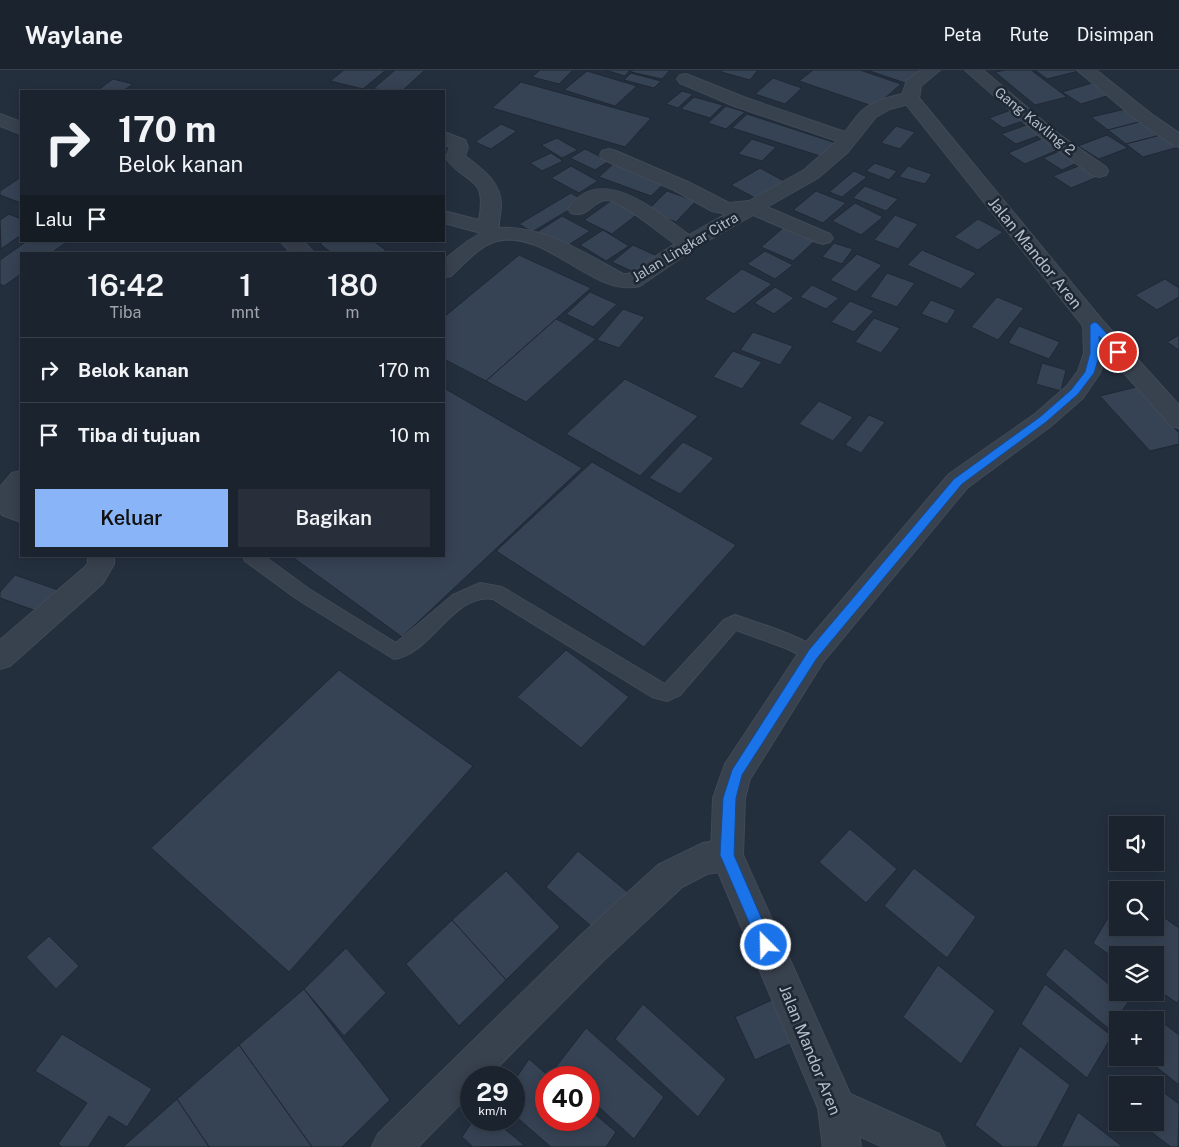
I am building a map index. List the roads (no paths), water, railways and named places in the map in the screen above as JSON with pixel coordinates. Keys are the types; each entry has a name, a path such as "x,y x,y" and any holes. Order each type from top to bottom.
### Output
{"street":[{"path":"910,98 913,84 932,70"},
{"name":"Gang Kavling 2","path":"973,70 1051,137 1099,171"},
{"path":"1085,70 1144,117 1179,141"},
{"path":"686,80 740,102 849,139"},
{"name":"Jalan Lingkar Citra","path":"445,218 490,231 521,235 537,240 624,282 634,281 688,244 811,174 829,160 870,113 884,105 910,98"},
{"name":"Jalan Mandor Aren","path":"842,1147 837,1107 727,855 730,798 736,774 813,654 958,481 1043,420 1075,392 1089,373 1095,353 1094,325 910,98"},
{"path":"0,119 20,129"},
{"path":"445,138 458,144 459,147 455,158 476,173 488,185 492,206 490,231 485,238 445,269"},
{"path":"610,155 681,186 719,207 729,210 750,207 823,238"},
{"path":"578,209 595,196 615,195 656,220 688,244"},
{"path":"291,242 303,252"},
{"path":"1094,325 1179,420"},
{"path":"20,481 11,490 8,500 11,508 20,512"},
{"path":"0,657 94,575 101,564 101,557"},
{"path":"391,1147 592,948 670,876 703,859 727,855"},
{"path":"837,1107 926,1147"}],"lane":[{"path":"252,557 303,594 394,651 403,650 459,600 480,590 496,592 659,691 667,693 673,689 735,622 794,644 813,654"}]}
